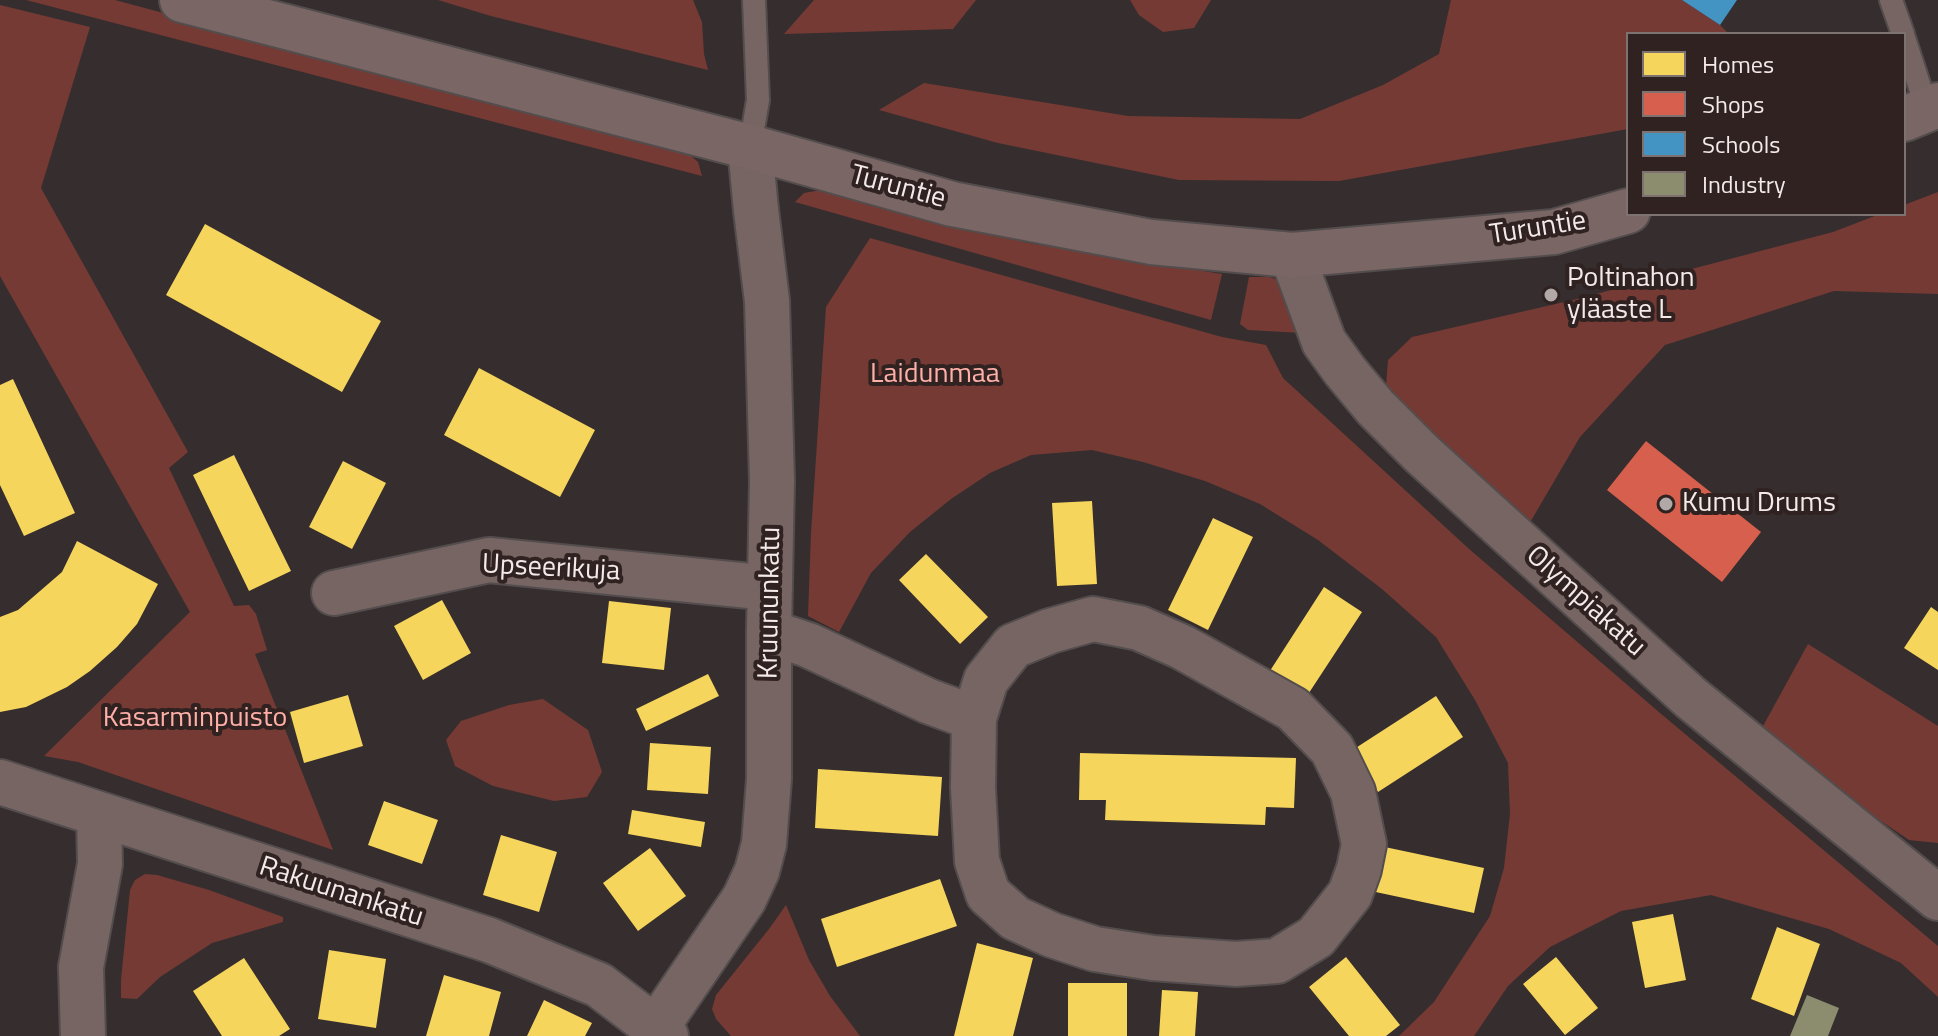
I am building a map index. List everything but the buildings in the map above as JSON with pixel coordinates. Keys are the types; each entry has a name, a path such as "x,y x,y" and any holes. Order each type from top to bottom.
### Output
{"main road":[{"name":"Turuntie","path":"182,0 750,147 952,204 1151,242 1292,255 1554,232 1626,212"}],"street":[{"name":"Kruununkatu","path":"661,1032 744,899 757,871 764,844 769,779 772,481 767,301 750,147"},
{"name":"Olympiakatu","path":"1292,255 1324,342 1375,407 1422,454 1691,698 1938,898"},
{"name":"Upseerikuja","path":"334,593 489,560 770,588"},
{"path":"1093,619 1139,628 1182,647 1293,709 1332,749 1353,792 1364,844 1350,894 1316,937 1277,961 1236,964 1153,958 1095,949 1052,935 1015,918 988,894 977,861 973,788 974,718 986,680 1013,646 1050,631 1093,619"},
{"path":"769,632 808,645 928,701 974,718"},
{"name":"Rakuunankatu","path":"0,782 489,940 599,985 661,1032"},
{"path":"83,1036 81,967 100,864 99,815"}],"lane":[{"path":"750,147 758,100 754,0"},
{"path":"1891,0 1902,32"},
{"path":"1906,47 1923,111"}],"green space":[{"path":"26,0 115,0 690,155 698,162 702,176"},
{"path":"438,0 693,0 702,22 708,70 491,16"},
{"path":"814,0 976,0 953,29 784,34"},
{"path":"1130,0 1211,0 1194,28 1163,32 1139,15"},
{"path":"1451,0 1682,0 1727,32 1626,32 1626,129 1339,181 1179,180 998,143 879,110 924,83 1128,116 1300,119 1383,85 1439,54"},
{"name":"Kasarminpuisto","path":"0,5 90,27 41,188 188,452 169,468 234,606 249,605 256,614 267,650 255,654 333,850 78,762 44,756 190,612 0,276"},
{"path":"821,190 1028,243 1222,274 1211,320 795,202 804,193"},
{"path":"1938,192 1938,294 1834,291 1665,345 1580,437 1525,531 1386,387 1388,360 1412,337 1573,300 1833,232 1875,216 1906,216 1906,204"},
{"name":"Laidunmaa","path":"870,238 1222,337 1266,345 1283,378 1468,548 1938,946 1938,997 1901,963 1829,929 1711,895 1621,911 1550,947 1508,986 1474,1036 1399,1036 1434,1002 1490,916 1504,868 1510,814 1508,763 1475,700 1436,637 1382,589 1318,540 1260,504 1205,481 1092,450 1031,455 990,473 910,532 871,573 839,632 808,616 826,307"},
{"path":"1249,277 1270,277 1282,282 1303,333 1248,330 1240,324"},
{"path":"1808,644 1938,726 1938,843 1909,840 1757,737"},
{"path":"543,699 588,730 602,772 587,797 554,801 493,786 455,766 446,740 461,721 509,705"},
{"path":"145,874 209,890 283,917 283,922 212,943 160,977 137,999 121,998 130,890 135,880"},
{"path":"786,905 809,960 830,996 860,1036 731,1036 716,1019 712,1009 716,995"}],"place":[{"name":"Poltinahon yläaste L","path":"1551,295"},
{"name":"Kumu Drums","path":"1666,504"}]}
